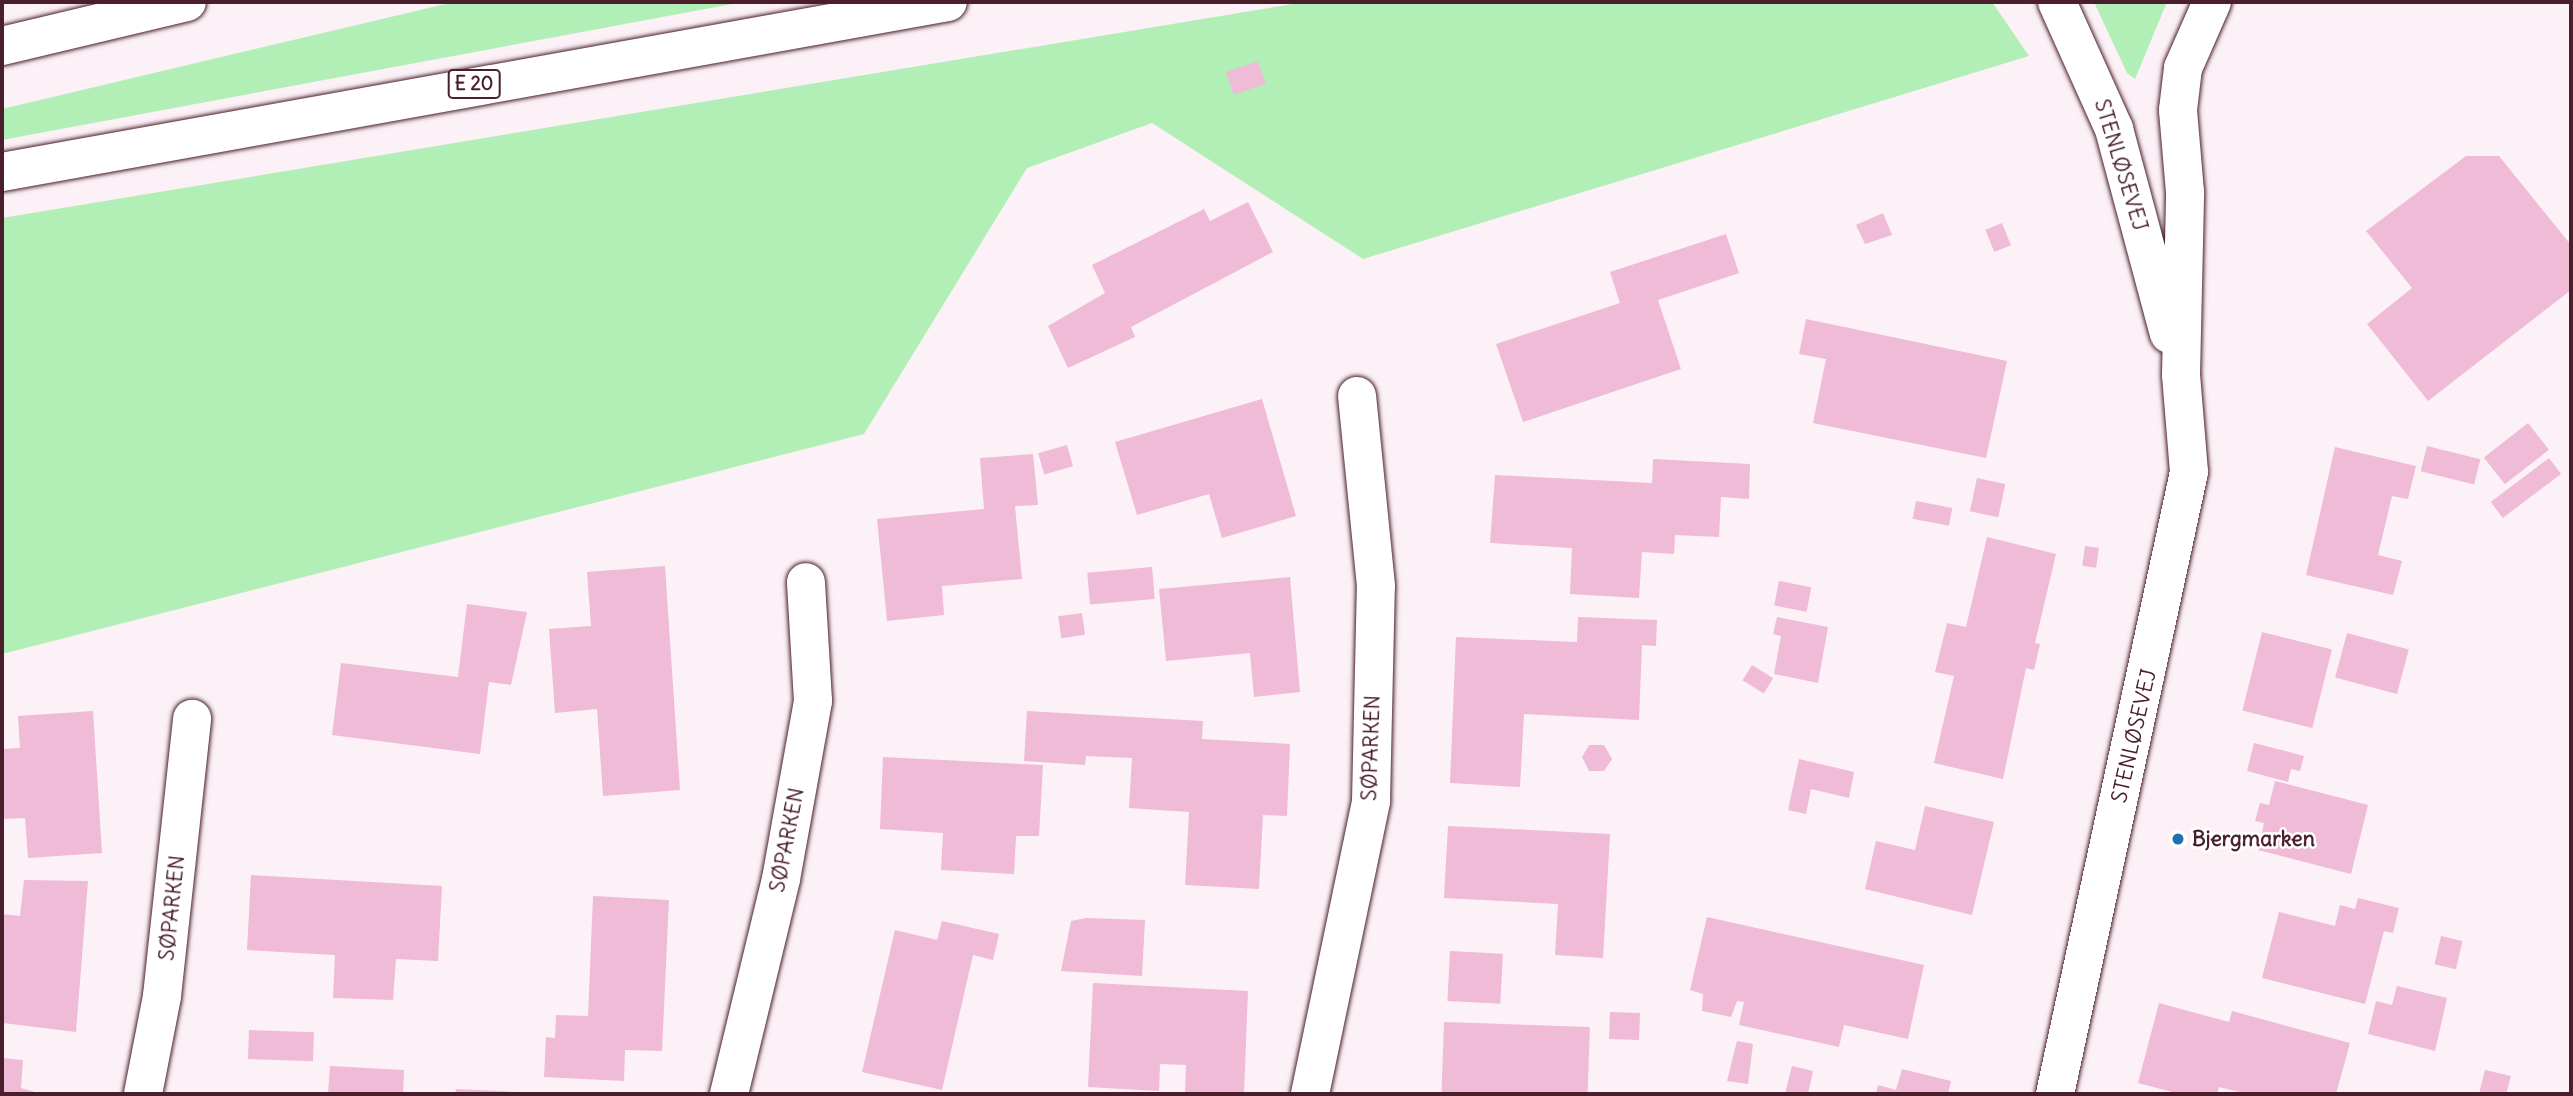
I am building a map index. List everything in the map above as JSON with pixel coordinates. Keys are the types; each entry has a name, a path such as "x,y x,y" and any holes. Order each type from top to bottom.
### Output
{"main road":[{"path":"2,46 187,2"},
{"name":"E 20","path":"2,172 948,2"},
{"name":"STENLØSEVEJ","path":"2057,2 2113,130 2181,375"},
{"name":"STENLØSEVEJ","path":"2055,1094 2189,472 2181,375 2185,191 2178,110 2183,68 2212,2"},
{"name":"SØPARKEN","path":"1310,1094 1371,801 1376,586 1357,396"},
{"name":"SØPARKEN","path":"729,1094 781,879 813,701 807,582"},
{"name":"SØPARKEN","path":"143,1094 162,996 192,719"}],"green space":[{"path":"454,2 743,2 2,140 2,109"},
{"path":"1305,2 1992,2 2029,56 1363,259 1152,123 1027,168 864,434 2,654 2,218"},
{"path":"2094,2 2167,2 2135,79 2127,73"}],"building":[{"path":"1258,61 1266,84 1234,95 1226,72"},
{"path":"2466,156 2499,156 2571,245 2571,290 2428,401 2367,324 2412,288 2366,231"},
{"path":"1248,202 1273,252 1131,327 1135,337 1068,368 1048,326 1105,293 1092,265 1204,209 1210,221"},
{"path":"1883,213 1892,235 1865,244 1856,225"},
{"path":"2002,223 2011,245 1994,252 1985,230"},
{"path":"1726,234 1739,273 1658,300 1681,369 1523,422 1496,344 1620,303 1610,272"},
{"path":"1806,319 2007,361 1986,458 1813,423 1826,359 1799,354"},
{"path":"1262,399 1296,516 1222,538 1209,494 1137,515 1115,442"},
{"path":"2528,423 2549,450 2505,484 2484,457"},
{"path":"1067,445 1073,466 1044,474 1038,453"},
{"path":"2427,446 2480,459 2474,485 2421,471"},
{"path":"2335,447 2416,466 2408,499 2392,496 2378,555 2402,561 2393,595 2306,575"},
{"path":"1033,454 1038,505 1015,506 1022,579 942,586 944,615 887,621 877,519 984,509 980,458"},
{"path":"2549,458 2561,474 2503,518 2491,502"},
{"path":"1653,459 1750,464 1749,499 1721,497 1719,537 1675,535 1674,554 1642,552 1639,598 1570,594 1572,548 1490,543 1495,475 1652,483"},
{"path":"1977,478 2005,484 1998,517 1970,511"},
{"path":"1916,501 1952,508 1949,526 1913,519"},
{"path":"1987,537 2056,554 2035,643 2040,644 2034,670 2026,668 2003,779 1934,763 1954,676 1935,672 1947,623 1966,627"},
{"path":"2085,546 2099,548 2096,568 2082,566"},
{"path":"665,566 680,790 603,796 597,709 555,713 549,629 591,626 587,572"},
{"path":"1152,567 1155,599 1090,605 1087,573"},
{"path":"1290,577 1300,692 1254,697 1250,653 1166,661 1159,589"},
{"path":"1779,581 1811,587 1807,612 1774,606"},
{"path":"467,604 527,612 511,685 489,682 480,754 332,735 341,663 458,677"},
{"path":"1082,613 1085,635 1061,638 1058,616"},
{"path":"1578,617 1657,620 1656,646 1642,645 1639,720 1524,714 1520,787 1450,783 1456,637 1577,642"},
{"path":"1777,617 1828,627 1818,683 1774,674 1781,636 1773,634"},
{"path":"2262,632 2332,649 2312,728 2242,711"},
{"path":"2347,633 2409,650 2397,694 2335,677"},
{"path":"1752,665 1773,678 1764,694 1742,680"},
{"path":"93,711 102,853 28,858 25,818 2,819 2,749 20,748 18,716"},
{"path":"1027,711 1203,721 1202,739 1290,744 1287,816 1263,815 1259,889 1185,885 1189,812 1129,808 1132,758 1086,756 1085,765 1024,761"},
{"path":"2254,743 2304,756 2300,771 2291,769 2288,782 2247,771"},
{"path":"1589,745 1604,745 1612,759 1604,771 1589,771 1582,757"},
{"path":"883,757 1043,765 1039,836 1016,836 1014,874 941,870 943,833 880,829"},
{"path":"1799,759 1854,772 1849,798 1811,789 1806,814 1788,810"},
{"path":"2275,781 2368,805 2351,874 2258,850 2264,823 2255,821 2260,803 2269,805"},
{"path":"1925,806 1994,822 1972,915 1865,889 1876,841 1915,850"},
{"path":"1448,826 1610,834 1603,958 1555,955 1558,904 1444,898"},
{"path":"251,875 442,886 438,961 396,959 393,1000 333,998 335,955 247,950"},
{"path":"24,880 88,881 76,1032 3,1023 2,914 20,916"},
{"path":"593,896 669,900 662,1051 625,1050 624,1081 544,1077 546,1037 555,1038 556,1015 588,1016"},
{"path":"2358,898 2399,908 2393,933 2384,931 2365,1004 2262,978 2279,912 2335,926 2340,905 2355,909"},
{"path":"1707,917 1924,965 1908,1039 1844,1025 1839,1047 1739,1025 1744,1002 1737,1001 1731,1017 1702,1011 1703,994 1690,990"},
{"path":"1086,918 1145,920 1142,976 1061,971 1071,921"},
{"path":"942,921 999,934 993,960 973,955 942,1090 862,1072 895,930 937,940"},
{"path":"2441,936 2462,941 2456,969 2434,964"},
{"path":"1450,951 1503,954 1500,1004 1447,1001"},
{"path":"1093,983 1248,991 1244,1094 1185,1094 1186,1065 1160,1064 1159,1091 1088,1087"},
{"path":"2397,986 2447,998 2435,1051 2368,1034 2376,1001 2392,1005"},
{"path":"2159,1003 2229,1022 2232,1011 2350,1043 2336,1094 2248,1094 2219,1087 2217,1094 2180,1094 2138,1083"},
{"path":"1610,1012 1640,1013 1639,1040 1609,1039"},
{"path":"1444,1022 1590,1027 1588,1094 1441,1094"},
{"path":"249,1030 314,1032 313,1061 248,1059"},
{"path":"1737,1041 1753,1044 1748,1084 1727,1081"},
{"path":"2,1058 23,1060 21,1088 42,1094 2,1094"},
{"path":"330,1066 404,1070 403,1094 328,1094"},
{"path":"1792,1066 1813,1071 1808,1094 1785,1094"},
{"path":"1902,1069 1951,1081 1948,1094 1876,1094 1878,1085 1896,1090"},
{"path":"2485,1070 2511,1076 2506,1094 2479,1094"},
{"path":"456,1089 519,1092 519,1094 455,1094"}],"place":[{"name":"Bjergmarken","path":"2178,839"}]}
